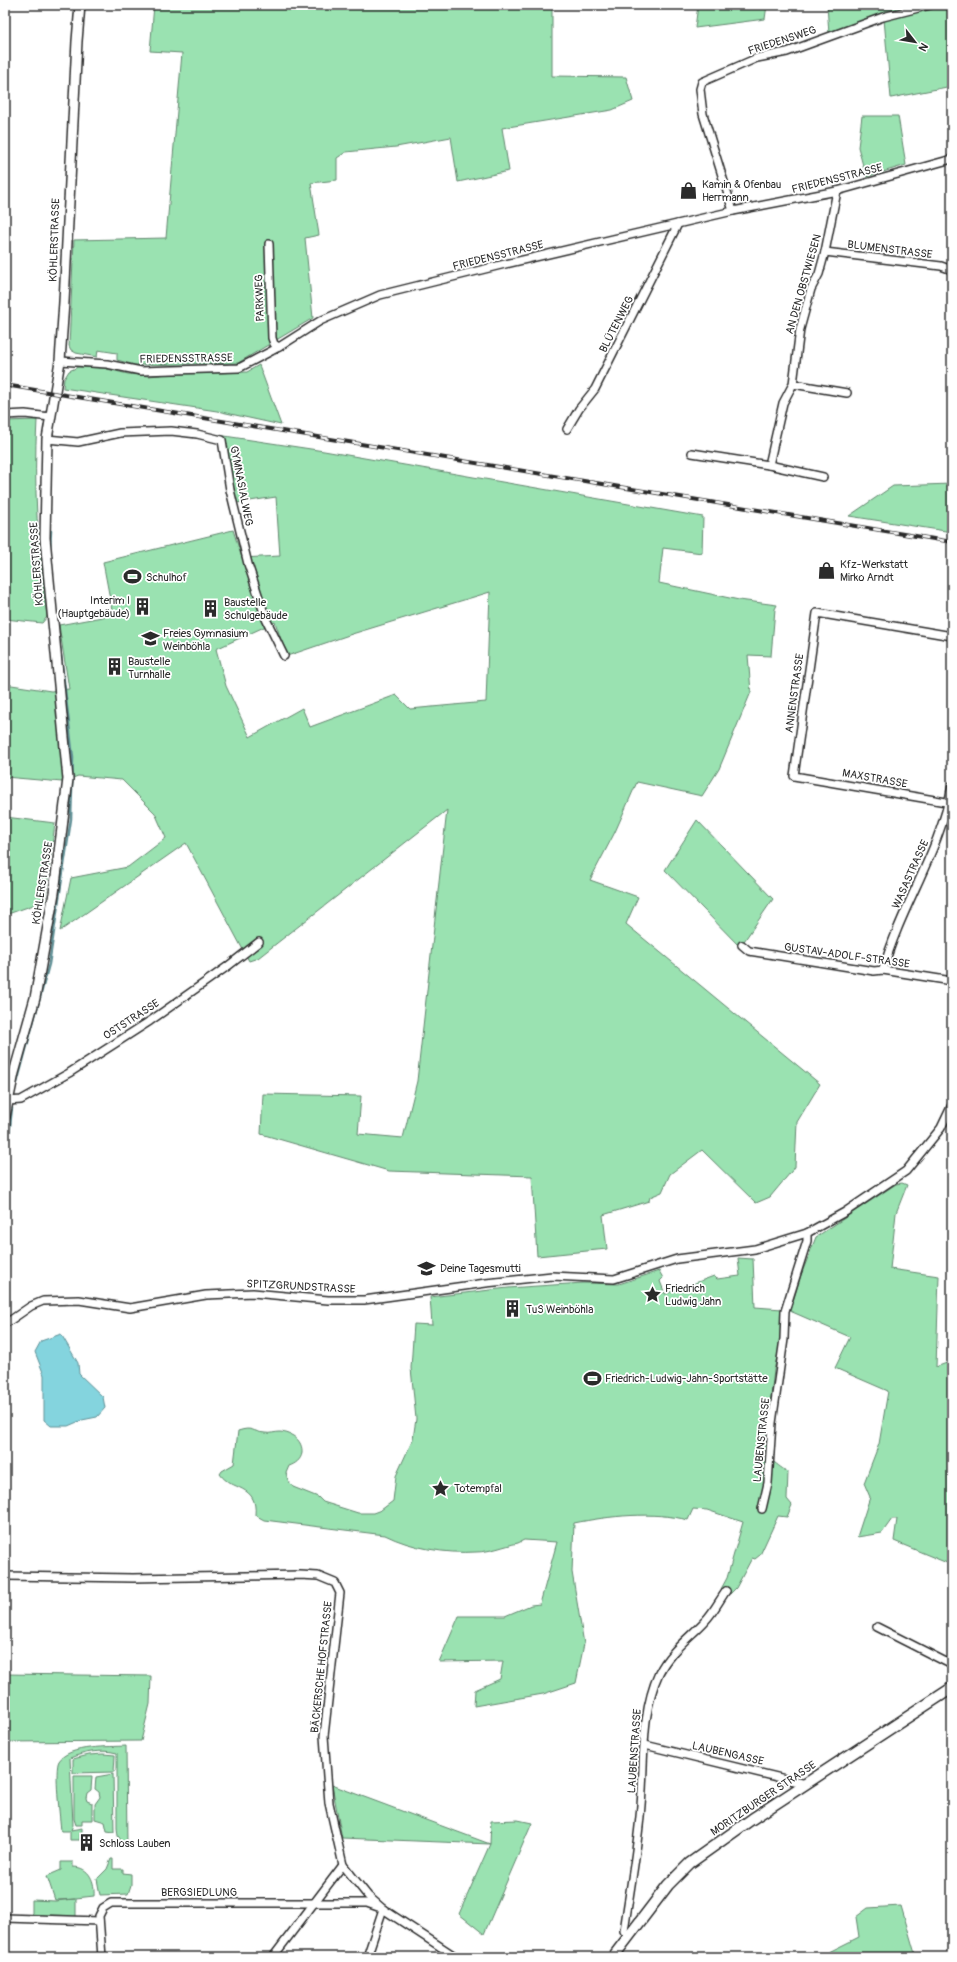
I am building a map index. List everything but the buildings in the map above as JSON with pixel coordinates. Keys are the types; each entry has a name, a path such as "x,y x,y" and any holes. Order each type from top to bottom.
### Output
{"main road":[{"name":"MORITZBURGER STRASSE","path":"613,1957 681,1870 716,1844 952,1688"}],"street":[{"name":"KÖHLERSTRASSE","path":"5,1116 34,998 54,893 68,779 44,538 47,439 60,361 80,5"},
{"name":"FRIEDENSWEG","path":"733,212 703,114 700,89 702,82 757,58 787,52 884,17 930,5"},
{"name":"FRIEDENSSTRASSE","path":"60,361 107,364 141,371 239,368 279,347 320,321 380,295 678,224 837,191 952,159"},
{"name":"AN DEN OBSTWIESEN","path":"769,465 783,403 793,384 800,329 811,289 819,274 825,252 837,191"},
{"name":"BLÜTENWEG","path":"567,429 579,409 595,389 678,224"},
{"name":"PARKWEG","path":"269,244 272,338 274,344 279,347"},
{"name":"BLUMENSTRASSE","path":"825,252 941,266 952,270"},
{"path":"793,384 847,393"},
{"path":"5,415 33,415 50,417"},
{"name":"GYMNASIALWEG","path":"47,439 78,442 120,434 171,431 197,434 222,440 230,490 248,564 266,619 284,656"},
{"path":"692,453 769,465 823,476"},
{"name":"ANNENSTRASSE","path":"794,776 817,613 952,636"},
{"name":"MAXSTRASSE","path":"794,776 951,802"},
{"name":"WASASTRASSE","path":"883,970 915,886 942,827 951,802 952,785"},
{"name":"OSTSTRASSE","path":"8,1101 21,1100 69,1073 150,1021 228,966 259,942"},
{"name":"GUSTAV-ADOLF-STRASSE","path":"742,945 749,950 769,955 952,981"},
{"name":"SPITZGRUNDSTRASSE","path":"5,1324 35,1304 48,1301 79,1300 130,1308 206,1295 253,1293 358,1300 552,1276 614,1279 677,1259 755,1249 807,1232 845,1212 906,1171 941,1128 952,1105"},
{"name":"LAUBENSTRASSE","path":"762,1509 768,1483 772,1423 784,1339 785,1311 807,1241 807,1232"},
{"name":"BÄCKERSCHE HOFSTRASSE","path":"5,1576 133,1578 300,1575 318,1576 335,1583 340,1593 324,1736 330,1803 343,1865 368,1896 383,1909 456,1957"},
{"name":"LAUBENSTRASSE","path":"628,1936 624,1932 640,1813 646,1712 659,1674 666,1661 677,1648 706,1621 726,1591"},
{"path":"877,1627 952,1665"},
{"name":"LAUBENGASSE","path":"645,1745 806,1784"},
{"path":"273,1957 312,1903 343,1865"},
{"name":"BERGSIEDLUNG","path":"99,1922 100,1912 103,1908 111,1903 120,1902 312,1903"},
{"path":"312,1903 367,1903 383,1909 367,1957"},
{"path":"5,1918 99,1922 102,1957"}],"green space":[{"path":"154,5 552,5 552,76 626,77 633,101 612,110 502,128 509,171 458,182 451,137 396,147 346,152 337,158 337,180 311,183 319,235 305,238 313,318 238,363 135,365 117,360 117,353 98,350 97,357 76,353 71,350 69,346 74,240 166,238 182,53 150,51"},
{"path":"698,5 767,5 765,19 695,28"},
{"path":"827,5 921,5 829,34"},
{"path":"938,5 952,5 952,86 891,98 884,19"},
{"path":"862,116 898,116 906,165 866,177 858,147"},
{"path":"259,365 281,425 217,411 63,388 64,379 69,371 78,367 103,368 128,374 149,376 247,372"},
{"path":"37,420 37,518 47,617 42,623 5,619 5,421"},
{"path":"218,435 324,451 703,517 702,553 663,548 659,583 739,600 777,605 775,609 771,656 748,655 751,692 719,769 702,796 637,782 615,832 590,880 638,897 626,924 820,1084 797,1122 795,1167 770,1197 756,1203 702,1150 670,1174 662,1192 650,1197 649,1201 603,1215 607,1249 537,1256 532,1176 389,1171 261,1134 263,1094 361,1096 358,1134 403,1138 417,1081 447,810 258,958 249,961 186,843 60,931 71,878 128,867 166,838 155,813 122,780 78,776 62,782 5,777 5,684 51,691 69,689 59,625 113,615 103,562 233,530 242,558 280,556 276,497 230,504","holes":["490,592 486,702 410,709 396,695 310,727 302,708 250,737 226,686 216,649 275,622 287,656 352,634"]},
{"path":"952,484 952,532 849,516 893,486"},
{"path":"5,817 55,823 45,901 5,915"},
{"path":"697,820 773,899 740,947 665,870"},
{"path":"902,1183 907,1185 896,1213 890,1269 939,1276 936,1367 952,1361 952,1565 894,1541 897,1519 892,1519 882,1533 857,1537 870,1497 864,1483 879,1444 888,1391 835,1368 850,1337 790,1311 801,1275 816,1237 896,1184"},
{"path":"738,1258 753,1259 755,1307 782,1309 781,1341 774,1370 765,1449 752,1462 768,1459 788,1472 787,1499 792,1505 787,1517 778,1516 760,1555 755,1559 752,1558 736,1588 730,1594 721,1589 727,1578 743,1522 707,1510 693,1509 688,1520 674,1517 646,1515 602,1518 574,1523 572,1572 584,1644 576,1683 543,1694 474,1706 475,1690 500,1679 503,1661 439,1662 459,1616 505,1616 531,1605 540,1604 557,1542 524,1540 518,1543 481,1552 453,1552 417,1547 385,1535 264,1520 255,1515 255,1505 248,1493 225,1479 220,1474 222,1471 234,1464 238,1431 250,1429 267,1433 285,1433 296,1438 302,1449 299,1460 289,1466 286,1473 288,1480 293,1487 318,1497 323,1502 358,1513 373,1513 381,1510 393,1501 396,1476 413,1439 416,1419 411,1368 414,1324 432,1325 430,1297 508,1288 583,1283 619,1284 659,1271 663,1278 660,1281 665,1294 714,1276 717,1279 740,1276"},
{"path":"5,1674 151,1676 150,1704 141,1741 5,1742"},
{"path":"126,1746 127,1846 116,1846 120,1839 117,1828 117,1753 105,1751 81,1754 70,1758 73,1825 71,1830 82,1828 82,1832 80,1833 80,1840 70,1840 70,1831 61,1831 57,1784 59,1761 71,1752 80,1749"},
{"path":"89,1755 115,1755 114,1772 73,1773 73,1759"},
{"path":"113,1774 114,1832 107,1831 105,1822 95,1819 95,1804 100,1797 99,1792 95,1789 96,1777"},
{"path":"74,1776 92,1776 91,1790 87,1793 86,1798 87,1801 92,1803 92,1820 82,1820 82,1825 76,1825 74,1819"},
{"path":"332,1785 490,1844 342,1838"},
{"path":"518,1820 532,1823 484,1934 459,1914 490,1844 491,1821"},
{"path":"111,1859 113,1859 113,1869 123,1869 123,1873 131,1874 131,1885 128,1894 100,1895 97,1879 107,1869"},
{"path":"61,1862 73,1862 73,1867 87,1872 94,1886 94,1896 76,1898 76,1918 32,1917 32,1900 55,1901 75,1899 55,1900 47,1876 61,1870"},
{"path":"901,1906 916,1957 819,1957 859,1937 856,1917 868,1908"}],"water":[{"path":"61,1334 78,1363 79,1374 103,1397 105,1408 97,1417 82,1420 68,1426 51,1426 44,1420 44,1375 35,1352 41,1341"}],"waterway":[{"path":"50,550 51,531"},
{"path":"17,1083 49,964 71,819 73,758 59,639"},
{"path":"5,1170 12,1108"}],"railway":[{"path":"5,385 952,542"}],"place":[{"name":"Kamin & Ofenbau Herrmann","path":"689,190"},
{"name":"Kfz-Werkstatt Mirko Arndt","path":"827,570"},
{"name":"Schulhof","path":"133,577"},
{"name":"Interim I (Hauptgebäude)","path":"143,606"},
{"name":"Baustelle Schulgebäude","path":"211,608"},
{"name":"Freies Gymnasium Weinböhla","path":"150,639"},
{"name":"Baustelle Turnhalle","path":"115,667"},
{"name":"Deine Tagesmutti","path":"427,1268"},
{"name":"Friedrich Ludwig Jahn","path":"652,1294"},
{"name":"TuS Weinböhla","path":"513,1309"},
{"name":"Friedrich-Ludwig-Jahn-Sportstätte","path":"592,1378"},
{"name":"Totempfal","path":"441,1488"},
{"name":"Schloss Lauben","path":"86,1843"}]}
